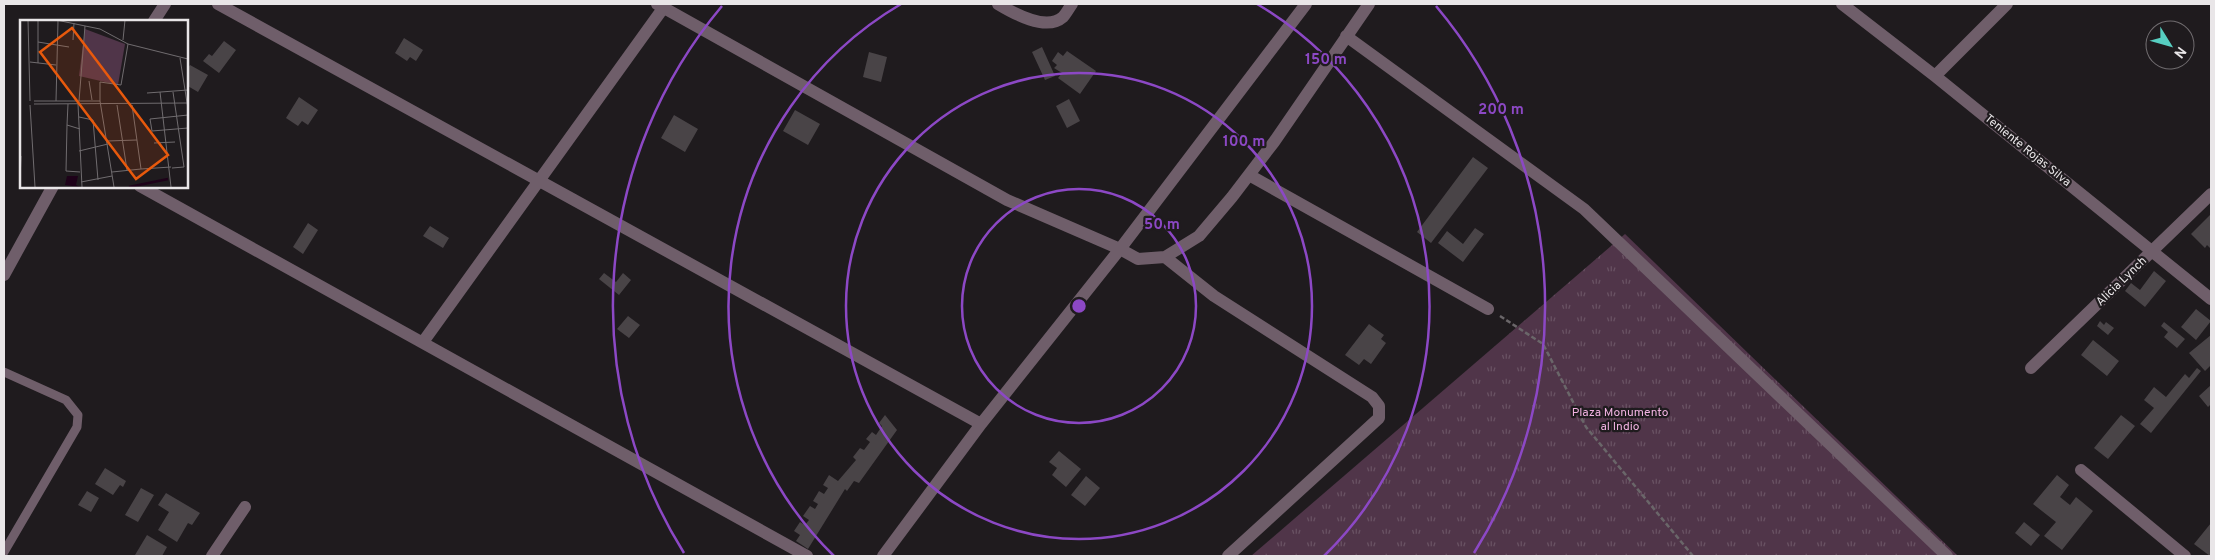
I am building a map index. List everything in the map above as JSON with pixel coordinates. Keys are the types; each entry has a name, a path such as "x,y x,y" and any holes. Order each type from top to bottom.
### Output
{"street":[{"path":"155,20 164,4"},
{"path":"218,4 981,424"},
{"path":"998,4 1018,17 1050,23 1063,17 1072,4"},
{"path":"883,556 981,424 1120,249 1306,4"},
{"path":"422,342 661,6 1007,200 1120,249 1138,259 1165,257 1198,236 1249,175 1369,4"},
{"name":"Teniente Rojas Silva","path":"1842,4 1935,76 2211,299"},
{"path":"1935,76 2007,4"},
{"path":"1346,36 1584,209 1947,556"},
{"path":"1249,175 1488,309"},
{"path":"4,276 52,188"},
{"path":"144,188 807,556"},
{"name":"Alicia Lynch","path":"2031,368 2211,194"},
{"path":"1165,257 1214,296 1372,397 1379,406 1379,418 1228,556"},
{"path":"2081,470 2185,556"},
{"path":"212,556 245,507"}],"lane":[{"path":"4,372 66,400 78,415 77,427 4,552"}],"path":[{"path":"1488,309 1543,344 1586,427 1693,556"}],"green space":[{"name":"Plaza Monumento al Indio","path":"1625,234 1958,556 1251,556"}],"building":[{"path":"404,38 423,50 416,61 410,57 407,61 395,53"},
{"path":"224,41 236,50 219,73 203,61 209,54 212,56"},
{"path":"1042,47 1055,76 1045,80 1032,52"},
{"path":"1067,51 1096,71 1080,94 1058,78 1062,73 1054,68 1057,65 1052,61 1058,52 1063,56"},
{"path":"869,52 887,57 881,82 863,77"},
{"path":"190,65 208,75 198,92 188,86 188,68"},
{"path":"299,97 318,110 308,125 302,121 298,126 286,118"},
{"path":"1069,99 1080,121 1067,128 1056,106"},
{"path":"795,110 820,124 808,145 783,131"},
{"path":"674,115 698,129 685,152 661,138"},
{"path":"1473,157 1488,168 1431,243 1417,232"},
{"path":"2211,214 2211,249 2207,245 2205,248 2191,234"},
{"path":"308,223 318,230 303,254 293,247"},
{"path":"430,226 449,238 443,248 423,236"},
{"path":"1475,228 1484,234 1463,262 1438,243 1447,231 1463,244"},
{"path":"2154,271 2166,281 2145,307 2125,291 2131,283 2140,290"},
{"path":"604,273 616,282 623,273 631,280 619,295 599,279"},
{"path":"2196,309 2211,321 2196,340 2181,327"},
{"path":"628,316 640,325 629,338 617,329"},
{"path":"2100,321 2104,325 2106,322 2114,328 2108,335 2097,326"},
{"path":"2164,322 2185,339 2177,348 2164,337 2168,332 2161,326"},
{"path":"1369,324 1384,335 1381,339 1386,343 1371,364 1364,359 1359,365 1345,355"},
{"path":"2211,335 2211,365 2205,371 2189,353"},
{"path":"2093,340 2119,361 2107,376 2081,355"},
{"path":"2197,368 2201,371 2151,433 2140,424 2154,408 2144,400 2154,387 2166,397 2185,374 2189,378"},
{"path":"2211,385 2211,404 2208,407 2199,396"},
{"path":"885,415 897,430 859,483 854,481 847,491 845,489 808,549 796,541 800,535 794,531 800,522 805,525 809,520 803,516 810,506 815,509 818,504 813,501 819,491 824,494 828,488 823,485 829,475 838,481 856,460 853,457 860,448 864,450 870,442 866,439 872,432 876,435 882,426 879,423"},
{"path":"2121,415 2135,426 2108,459 2094,448"},
{"path":"1059,451 1081,469 1066,487 1052,475 1057,468 1049,462"},
{"path":"105,468 126,481 123,487 120,485 113,495 95,484"},
{"path":"2057,475 2069,485 2060,497 2070,505 2076,497 2093,511 2062,550 2044,536 2056,522 2033,504"},
{"path":"1086,476 1100,488 1085,506 1071,495"},
{"path":"141,488 154,495 138,522 125,515"},
{"path":"87,491 99,498 91,512 78,505"},
{"path":"166,493 200,513 192,525 188,523 177,542 158,530 169,512 158,505"},
{"path":"2024,522 2040,535 2031,546 2015,533"},
{"path":"2211,523 2211,556 2210,556 2194,544"},
{"path":"147,535 167,547 162,556 135,555"}]}
